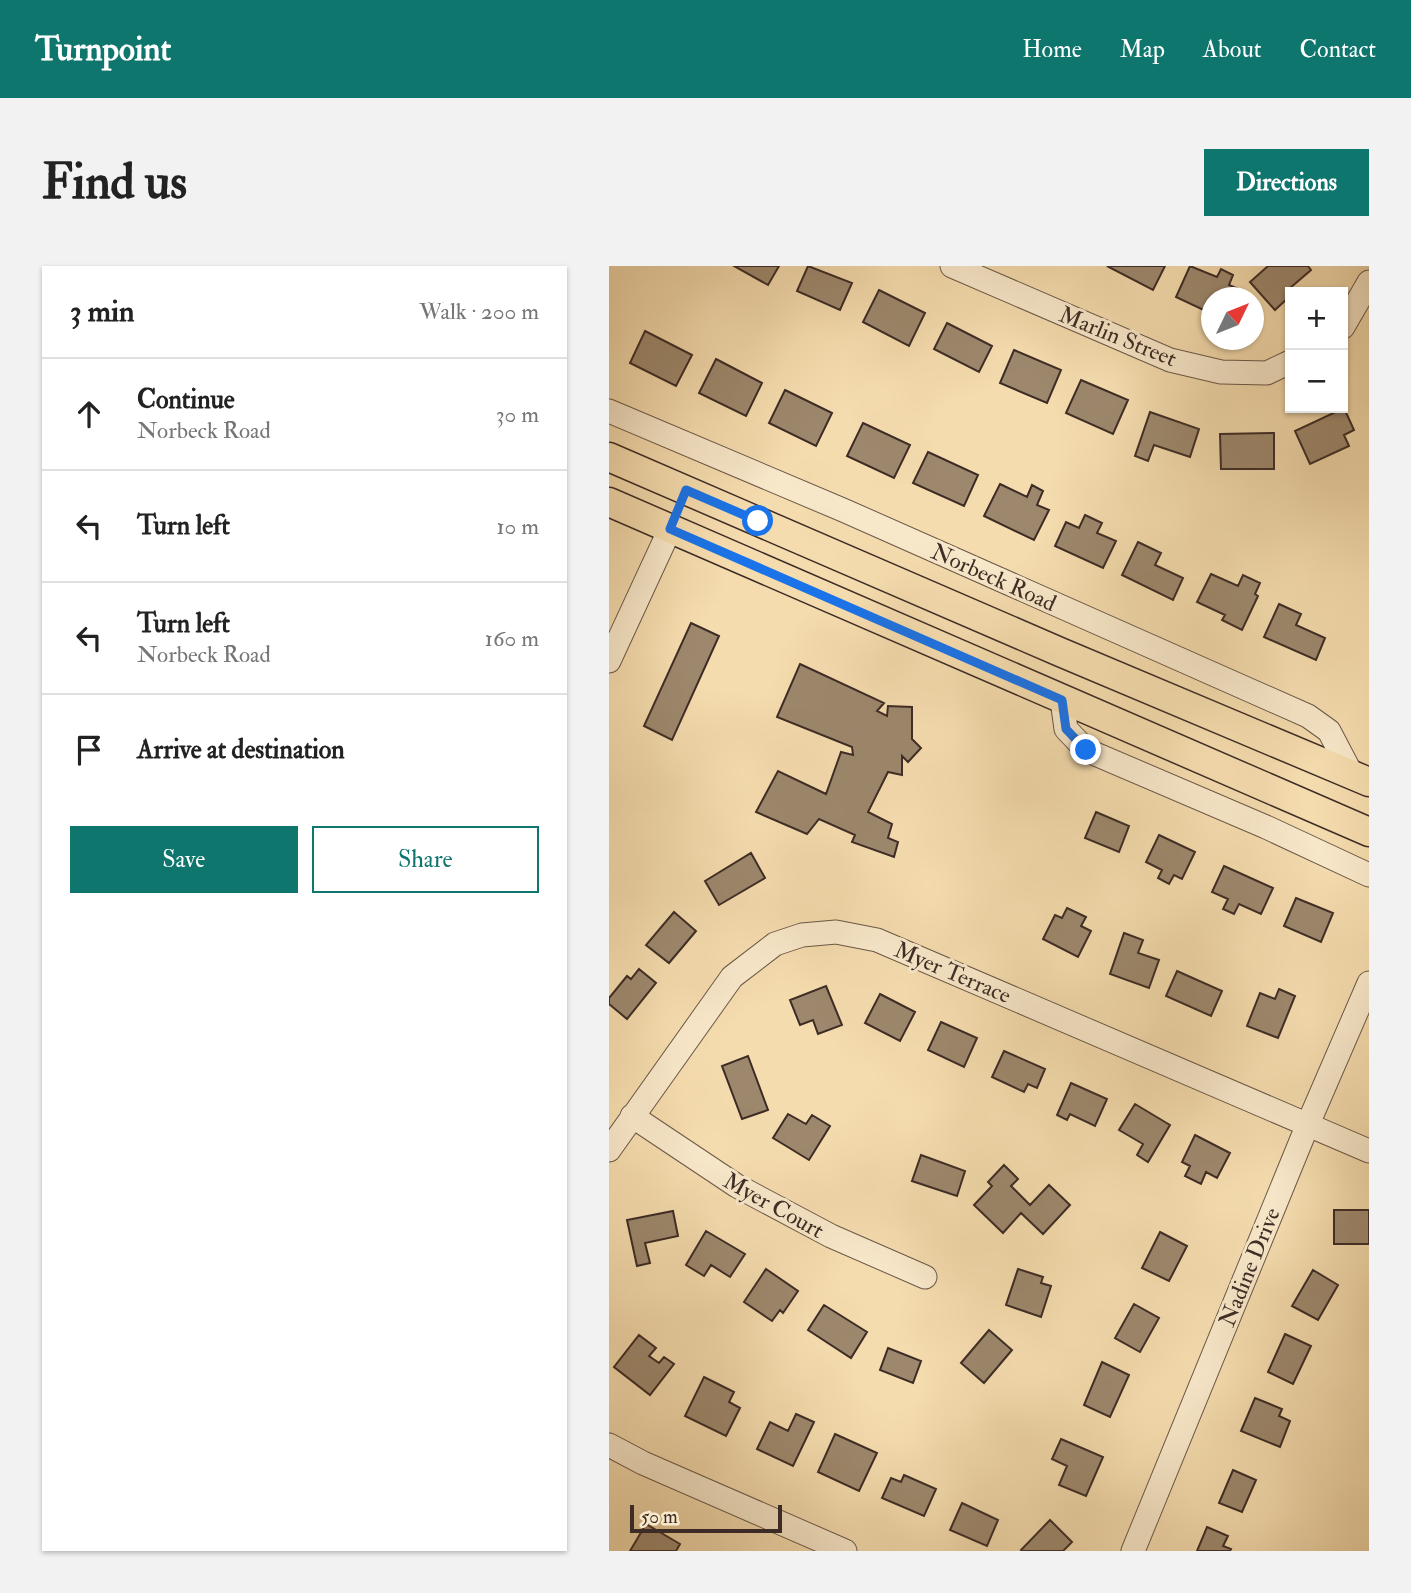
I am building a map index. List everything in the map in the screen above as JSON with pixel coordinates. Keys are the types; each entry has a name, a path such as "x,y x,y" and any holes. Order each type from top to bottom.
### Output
{"main road":[{"name":"Norbeck Road","path":"609,457 1361,779"},
{"path":"670,529 686,490"},
{"path":"609,502 1369,832"},
{"path":"1331,816 1369,819"}],"street":[{"name":"Marlin Street","path":"952,266 1170,360 1221,372 1267,373 1285,364"},
{"path":"1348,318 1369,282"},
{"name":"Norbeck Road","path":"609,411 843,510 1308,716 1329,731 1361,779"},
{"path":"609,661 670,529"},
{"path":"1062,700 1066,729 1086,750 1266,827 1369,875"},
{"name":"Myer Terrace","path":"609,1150 731,977 775,944 802,935 836,932 877,940 1369,1151"},
{"name":"Nadine Drive","path":"1133,1551 1308,1124 1369,983"},
{"name":"Myer Court","path":"632,1116 737,1186 831,1236 925,1277"},
{"path":"609,1445 643,1463 845,1551"}],"building":[{"path":"734,266 779,266 768,285"},
{"path":"808,266 852,283 840,310 797,291"},
{"path":"1107,266 1165,266 1153,290"},
{"path":"1190,266 1217,277 1221,269 1233,275 1229,285 1234,287 1201,287 1201,309 1176,297"},
{"path":"1268,266 1308,266 1311,270 1291,287 1285,287 1285,301 1275,310 1264,298 1264,287 1254,287 1250,282"},
{"path":"879,290 925,313 909,346 863,322"},
{"path":"947,323 992,346 979,372 934,349"},
{"path":"645,331 692,355 676,386 630,363"},
{"path":"1014,350 1061,370 1047,403 1000,383"},
{"path":"716,359 762,383 746,416 699,393"},
{"path":"1081,380 1128,400 1113,434 1066,413"},
{"path":"785,390 832,413 816,446 769,423"},
{"path":"1150,412 1199,429 1190,457 1154,445 1148,461 1135,456"},
{"path":"1333,413 1346,413 1354,430 1344,435 1349,446 1310,464 1295,431"},
{"path":"863,423 910,445 894,478 847,456"},
{"path":"1274,433 1274,469 1221,469 1220,434"},
{"path":"928,452 978,475 964,506 913,483"},
{"path":"1000,484 1027,497 1032,485 1043,491 1037,505 1049,510 1034,540 984,516"},
{"path":"1085,515 1102,523 1097,533 1116,541 1103,568 1055,546 1066,522 1079,528"},
{"path":"1138,542 1161,553 1155,565 1183,578 1173,600 1122,575"},
{"path":"1211,574 1238,586 1243,575 1260,583 1255,594 1258,596 1242,630 1222,620 1225,615 1197,602"},
{"path":"1279,604 1301,614 1296,625 1325,638 1316,660 1264,637"},
{"path":"691,623 719,636 672,740 644,726"},
{"path":"800,664 884,703 877,711 887,716 888,706 912,707 912,739 921,748 908,762 902,756 902,775 888,772 868,812 892,824 888,838 898,842 894,857 852,842 855,835 819,819 807,834 756,812 778,771 826,794 841,752 853,755 852,747 777,717"},
{"path":"1096,812 1129,826 1119,852 1085,838"},
{"path":"1159,835 1195,852 1182,879 1174,875 1169,884 1158,878 1162,870 1146,862"},
{"path":"751,853 765,878 719,905 705,881"},
{"path":"1224,866 1273,888 1261,914 1239,904 1234,914 1223,909 1228,899 1212,892"},
{"path":"1296,898 1333,913 1321,942 1284,926"},
{"path":"1067,908 1086,917 1081,926 1091,931 1078,957 1043,939 1055,915 1062,918"},
{"path":"674,912 696,931 669,963 646,945"},
{"path":"1124,933 1143,940 1138,953 1159,960 1149,988 1110,974"},
{"path":"639,969 656,983 627,1019 609,1004 609,998 627,976 631,979"},
{"path":"1177,971 1222,991 1211,1016 1166,996"},
{"path":"826,986 842,1025 818,1034 813,1020 800,1025 790,1000"},
{"path":"1279,989 1295,996 1278,1038 1247,1026 1260,993 1275,999"},
{"path":"880,994 915,1012 900,1041 865,1023"},
{"path":"941,1022 977,1038 964,1067 928,1050"},
{"path":"1004,1051 1045,1069 1037,1088 1028,1084 1024,1092 992,1077"},
{"path":"748,1056 768,1110 742,1119 722,1066"},
{"path":"1071,1083 1107,1099 1095,1126 1070,1114 1067,1120 1057,1115"},
{"path":"1135,1104 1170,1125 1148,1162 1137,1155 1143,1144 1119,1130"},
{"path":"788,1114 806,1124 812,1115 830,1126 809,1160 773,1138"},
{"path":"1195,1135 1230,1153 1217,1178 1206,1172 1201,1184 1185,1176 1190,1166 1182,1162"},
{"path":"921,1155 965,1171 957,1196 912,1181"},
{"path":"1004,1165 1018,1179 1011,1186 1030,1205 1049,1185 1070,1205 1043,1234 1021,1213 1003,1233 974,1205 992,1186 988,1182"},
{"path":"1334,1210 1369,1210 1369,1244 1334,1244"},
{"path":"673,1211 678,1236 645,1243 650,1263 637,1266 627,1220"},
{"path":"706,1231 745,1254 730,1277 711,1265 704,1276 686,1265"},
{"path":"1160,1232 1187,1246 1169,1281 1142,1268"},
{"path":"766,1269 798,1291 783,1313 780,1310 772,1321 744,1302"},
{"path":"1018,1269 1043,1277 1041,1283 1051,1286 1041,1317 1006,1305"},
{"path":"1313,1270 1338,1285 1318,1320 1292,1306"},
{"path":"1134,1304 1159,1318 1140,1352 1115,1338"},
{"path":"824,1305 867,1332 851,1358 808,1330"},
{"path":"989,1330 1012,1350 984,1383 961,1363"},
{"path":"1285,1334 1311,1346 1293,1384 1268,1372"},
{"path":"639,1335 656,1348 649,1356 659,1363 664,1357 674,1364 650,1395 614,1367"},
{"path":"888,1348 921,1361 913,1383 880,1370"},
{"path":"1102,1362 1129,1375 1110,1417 1084,1405"},
{"path":"704,1377 734,1392 729,1402 740,1408 726,1436 685,1416"},
{"path":"1255,1398 1282,1409 1279,1416 1290,1421 1280,1447 1241,1431"},
{"path":"796,1414 814,1422 793,1466 757,1449 770,1422 788,1431"},
{"path":"835,1434 877,1453 859,1491 818,1472"},
{"path":"1061,1439 1103,1457 1086,1496 1059,1485 1067,1466 1052,1459"},
{"path":"1233,1470 1256,1480 1242,1512 1219,1503"},
{"path":"904,1475 936,1489 924,1516 882,1498 891,1478 901,1482"},
{"path":"962,1503 998,1520 987,1546 950,1530"},
{"path":"1050,1520 1072,1542 1063,1551 1022,1551 1021,1550"},
{"path":"646,1524 680,1544 676,1551 630,1551"},
{"path":"1207,1527 1228,1536 1223,1546 1231,1549 1230,1551 1197,1551"}],"route":[{"path":"758,521 686,490 670,529 1062,700 1066,729 1086,750"}]}
